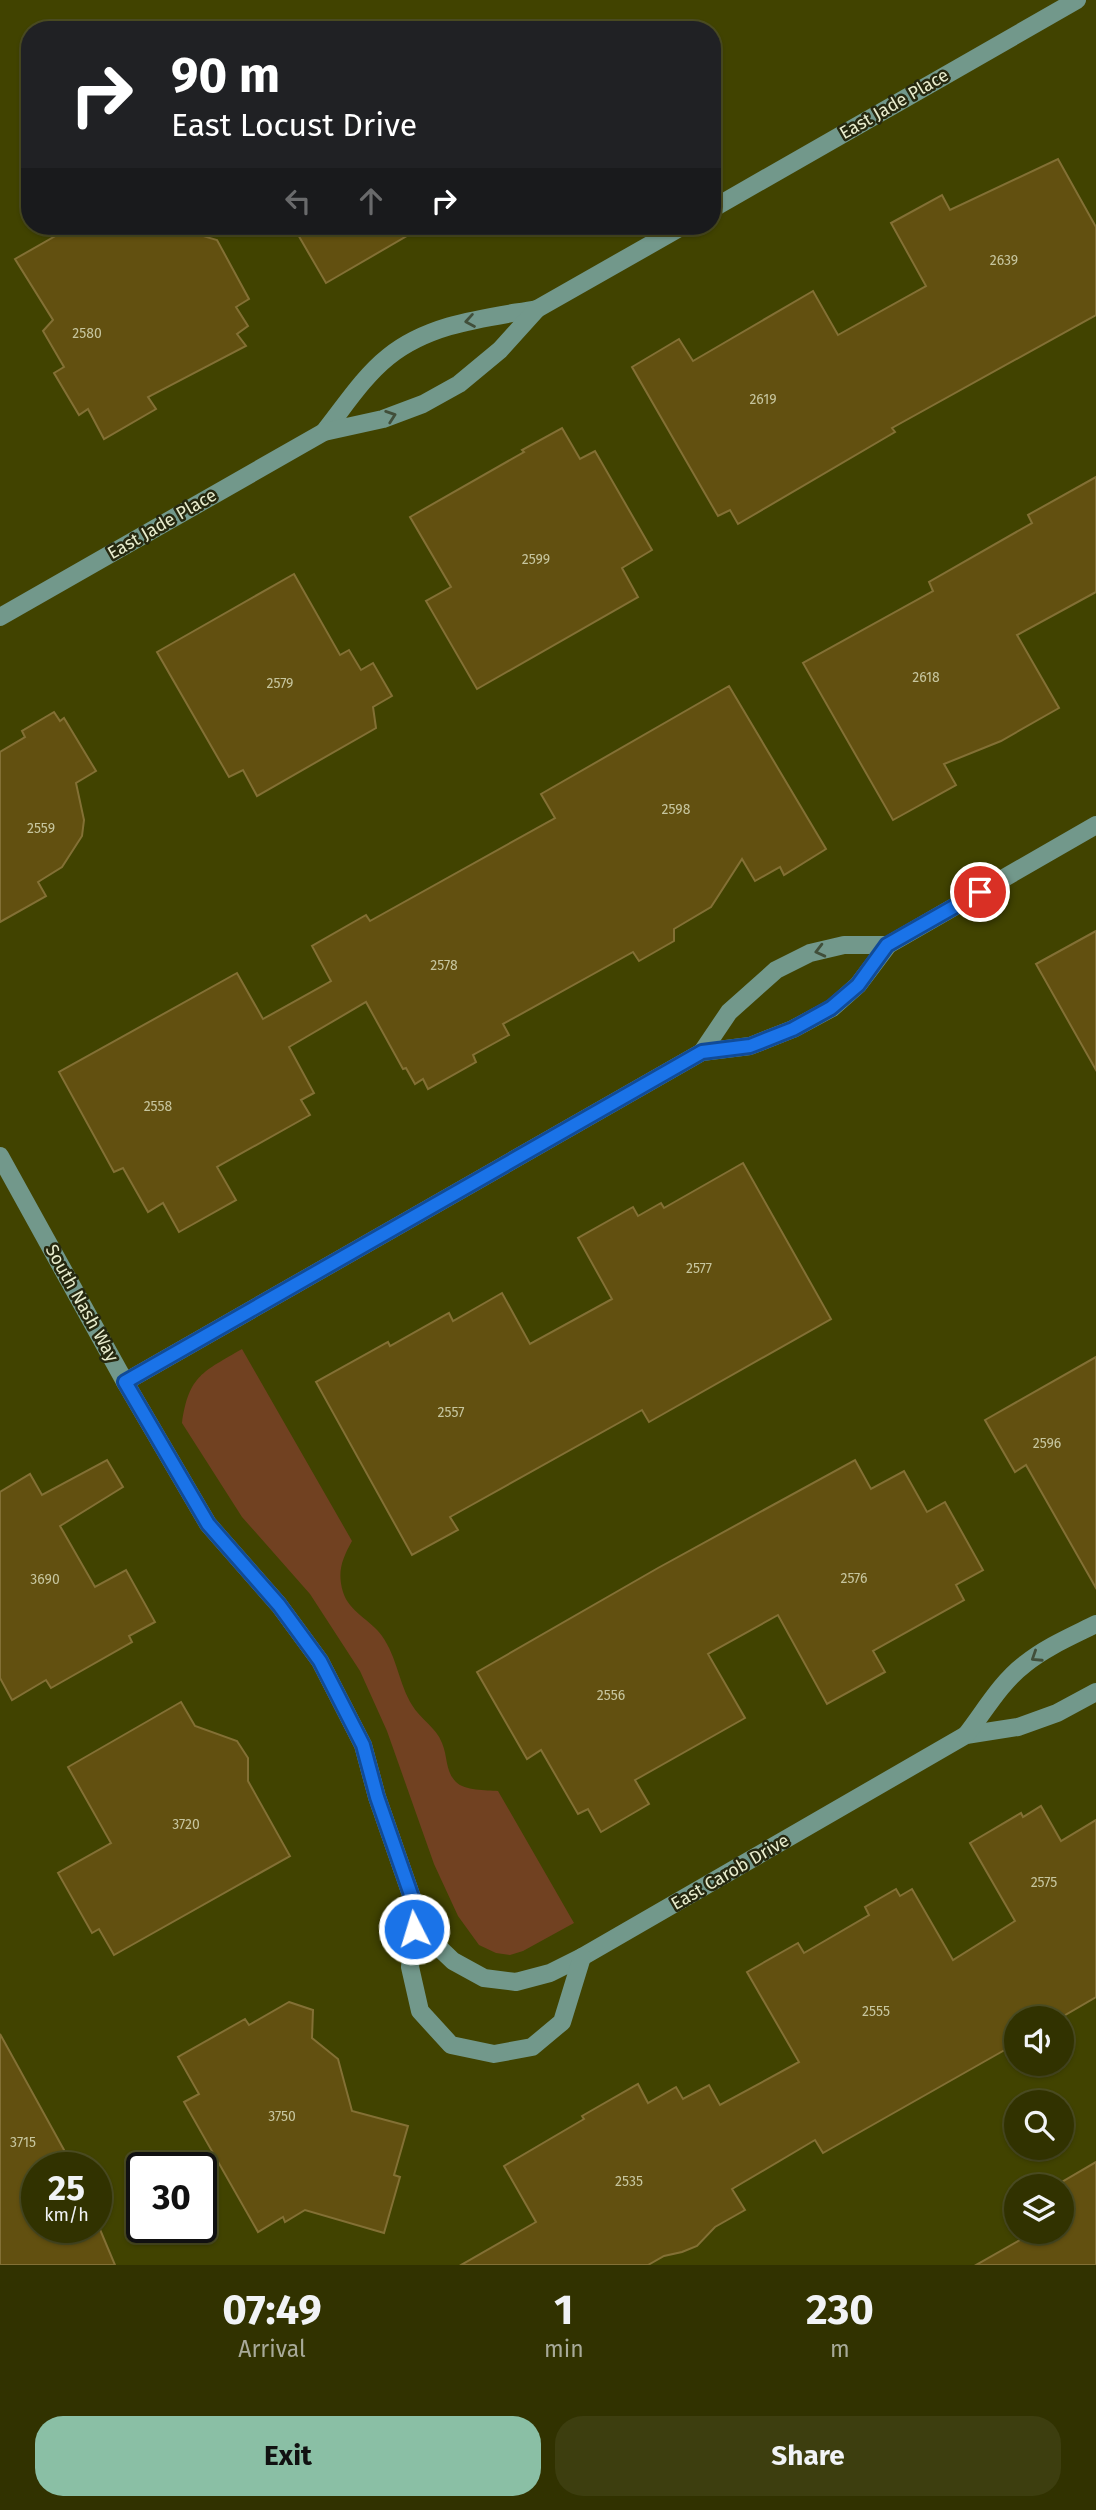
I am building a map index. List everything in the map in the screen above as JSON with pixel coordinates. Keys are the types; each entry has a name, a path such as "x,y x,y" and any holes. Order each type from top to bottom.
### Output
{"street":[{"name":"East Jade Place","path":"721,204 1077,0"},
{"name":"East Jade Place","path":"0,617 324,432 383,419 424,404 459,384 500,350 537,309 666,235"},
{"name":"East Jade Place","path":"324,432 387,357 416,339 457,323 537,309"},
{"path":"125,1382 702,1052 750,1046 793,1029 831,1008 858,985 887,945 1096,825"},
{"path":"702,1052 729,1012 776,970 810,953 844,945 887,945"},
{"name":"South Nash Way","path":"0,1156 125,1382 208,1524 279,1605 320,1661 363,1745 377,1797 416,1909 431,1940 453,1961 484,1978"},
{"name":"East Carob Drive","path":"966,1735 1003,1686 1023,1665 1056,1644 1096,1625"},
{"name":"East Carob Drive","path":"484,1978 516,1982 550,1973 966,1735 1018,1727 1057,1713 1096,1692"},
{"path":"416,1909 410,1967 420,2011 451,2045 494,2054 532,2047 562,2022 582,1957"}],"shaded area":[{"path":"242,1349 352,1541 343,1560 341,1572 341,1585 346,1599 387,1644 412,1705 439,1737 452,1778 465,1787 498,1791 574,1923 523,1951 510,1955 496,1953 479,1945 458,1916 434,1864 387,1731 360,1671 310,1594 242,1517 182,1423 189,1394 200,1377"}],"building":[{"path":"1058,159 1096,227 1096,315 892,428 895,432 738,524 730,510 718,516 632,367 679,339 693,361 813,291 838,335 926,286 891,223 942,195 950,210"},
{"path":"57,235 200,235 217,240 249,299 236,307 248,326 237,334 246,346 148,397 156,409 104,439 88,409 79,415 54,373 64,367 43,331 53,320 15,259"},
{"path":"298,235 409,235 326,283"},
{"path":"562,428 580,459 595,451 652,550 622,568 638,597 477,689 426,601 451,587 410,517"},
{"path":"1096,477 1096,592 1017,635 1059,708 1001,741 944,764 956,785 893,820 803,663 933,591 929,582 1032,523 1028,515"},
{"path":"294,574 340,655 349,650 361,670 373,663 392,696 373,707 376,728 257,796 243,770 229,777 157,652"},
{"path":"729,686 826,849 784,875 780,867 755,881 742,859 711,907 674,929 674,941 639,961 633,952 503,1024 509,1035 473,1055 476,1062 428,1089 423,1079 415,1084 406,1068 403,1069 366,1002 289,1047 314,1093 301,1100 310,1115 217,1167 236,1200 179,1232 163,1203 148,1212 123,1168 114,1172 59,1072 237,973 263,1019 331,981 312,946 366,915 370,921 555,818 541,794"},
{"path":"54,712 60,721 64,718 96,771 76,783 84,820 82,836 62,867 38,882 46,896 0,922 0,752 25,737 22,731"},
{"path":"1096,931 1096,1070 1036,964"},
{"path":"743,1163 831,1319 649,1422 642,1410 450,1517 458,1530 412,1555 316,1382 388,1342 390,1346 449,1313 453,1321 502,1293 530,1344 612,1299 578,1238 633,1207 638,1216 661,1203 664,1208"},
{"path":"1096,1357 1096,1588 1026,1465 1015,1472 985,1420"},
{"path":"107,1460 123,1487 60,1526 95,1587 126,1570 155,1622 129,1636 132,1642 51,1688 46,1680 12,1700 0,1678 0,1492 30,1474 42,1495"},
{"path":"855,1460 871,1489 904,1471 927,1512 945,1502 983,1570 956,1585 964,1600 873,1651 885,1672 827,1704 778,1615 708,1654 745,1718 635,1780 649,1804 601,1832 588,1809 578,1814 541,1750 527,1759 477,1672 658,1568"},
{"path":"181,1702 195,1726 237,1741 248,1758 248,1781 290,1856 114,1955 99,1929 92,1933 58,1873 111,1843 68,1767"},
{"path":"1041,1806 1061,1841 1096,1820 1096,1997 1074,2010 1074,2006 1004,2006 1004,2050 823,2153 815,2140 732,2189 745,2210 715,2227 697,2246 664,2256 648,2265 461,2265 536,2222 504,2166 584,2119 582,2116 638,2084 648,2103 676,2087 683,2099 709,2085 720,2105 799,2062 747,1972 798,1943 804,1953 869,1915 865,1907 896,1889 900,1896 912,1889 953,1960 1015,1921 970,1843 1021,1813 1023,1817"},
{"path":"289,2002 313,2010 312,2038 338,2059 352,2111 408,2126 394,2175 400,2177 384,2233 305,2210 285,2222 283,2217 258,2232 217,2160 217,2152 212,2152 184,2102 199,2094 178,2057 245,2019 249,2025"},
{"path":"0,2034 65,2152 21,2152 21,2243 106,2243 115,2265 0,2265"},
{"path":"1096,2162 1096,2265 976,2265 1013,2244 1074,2244 1074,2175"}],"route":[{"path":"414,1929 416,1909 377,1797 363,1745 320,1661 279,1605 208,1524 125,1382 702,1052 750,1046 793,1029 831,1008 858,985 887,945 980,892"}]}
